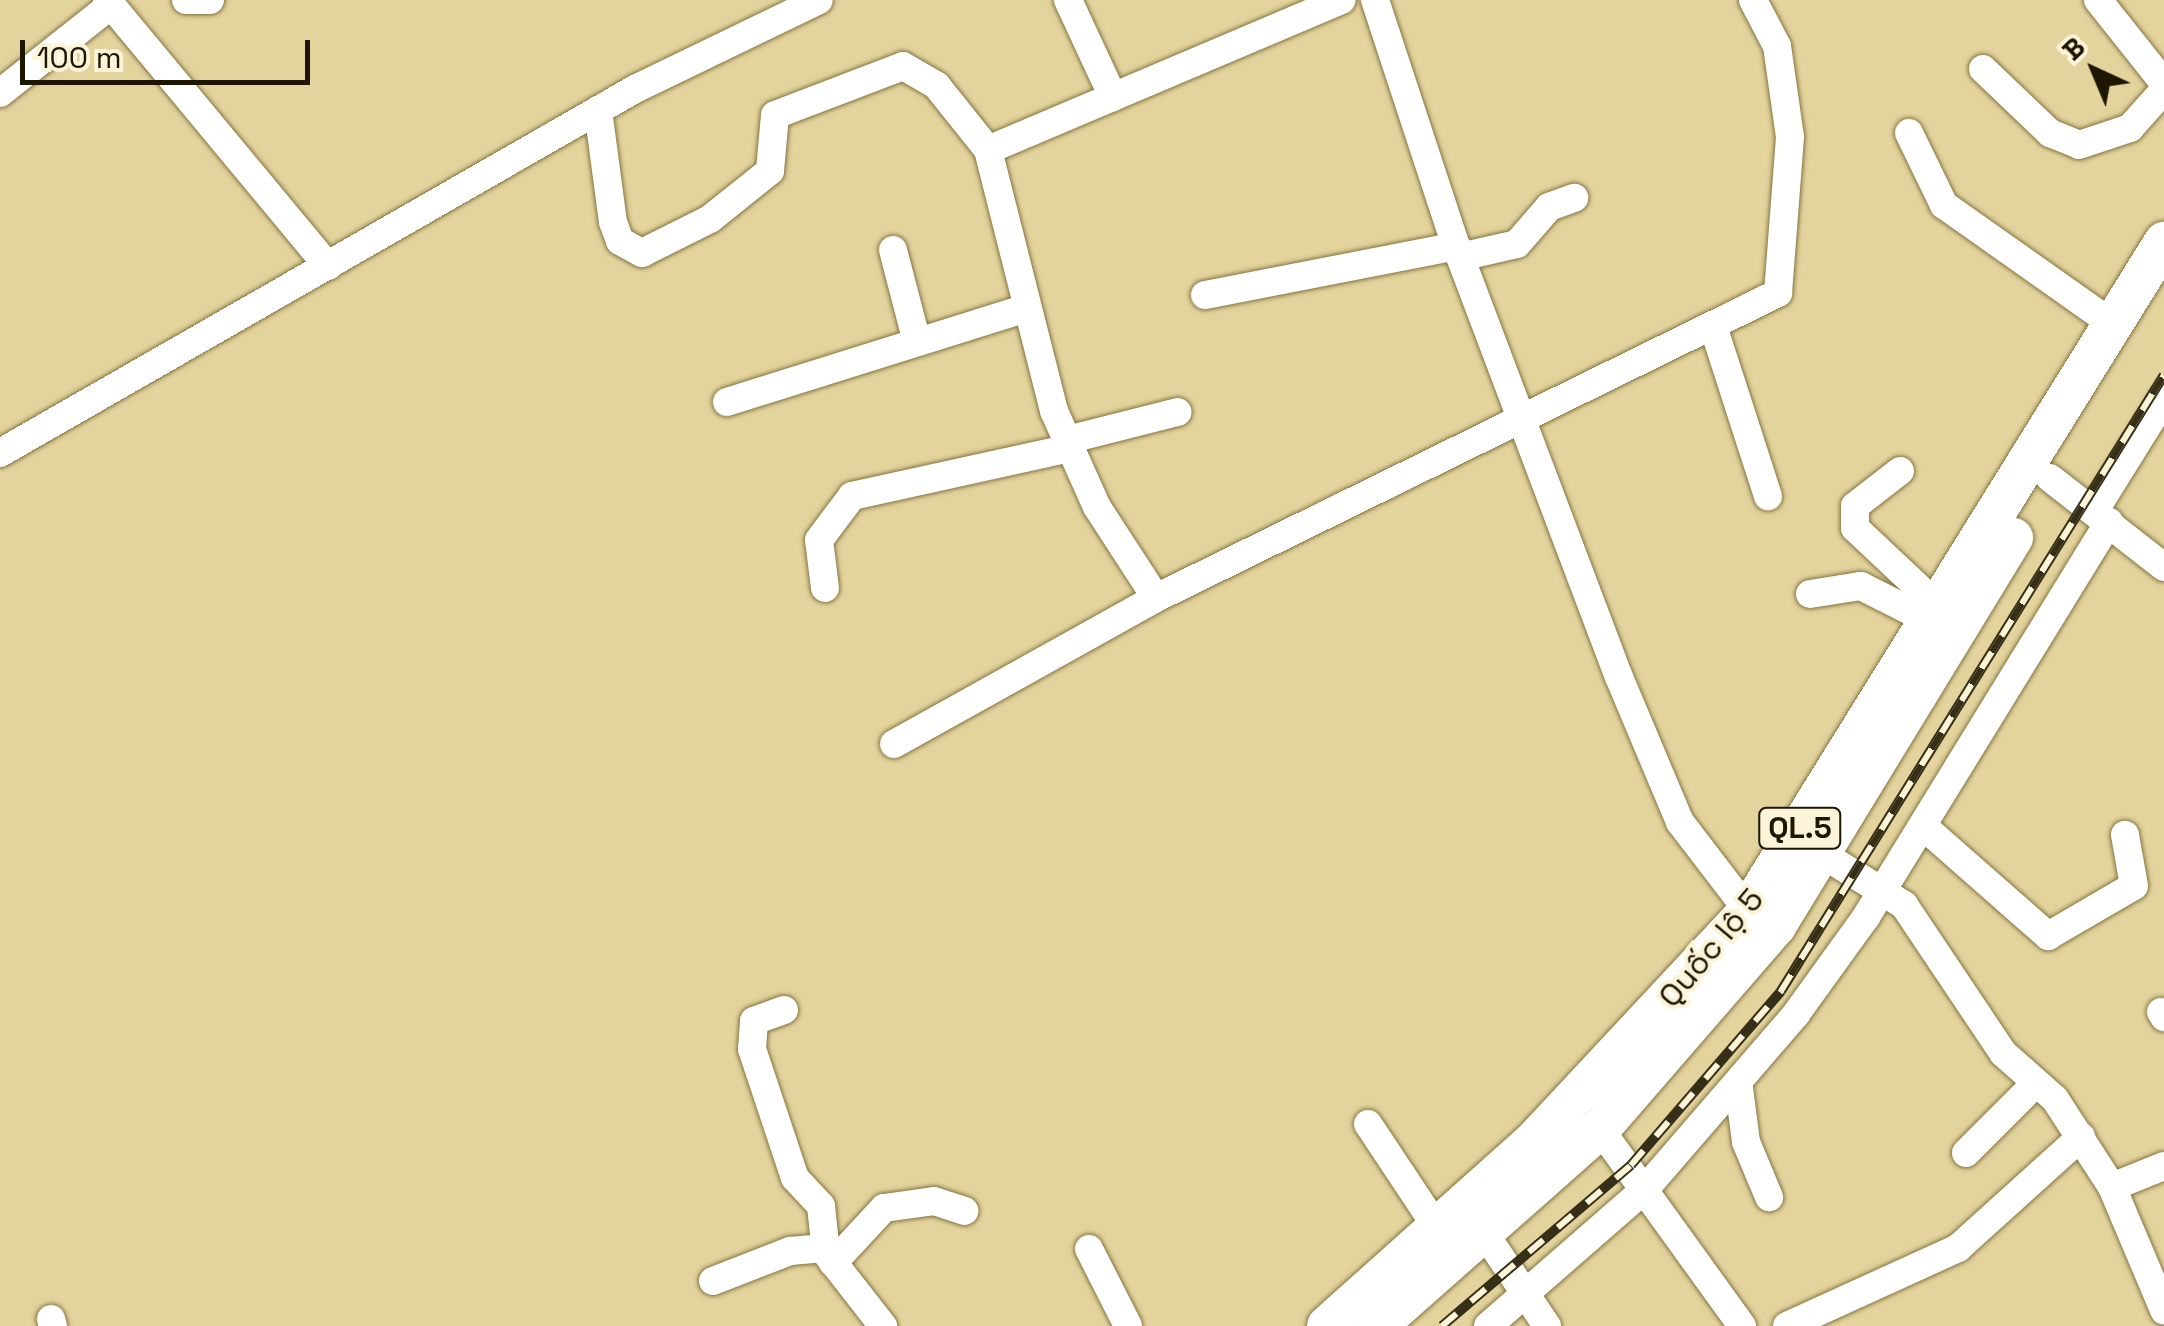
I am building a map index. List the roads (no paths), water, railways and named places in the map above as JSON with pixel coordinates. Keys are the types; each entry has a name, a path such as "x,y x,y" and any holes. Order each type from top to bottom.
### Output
{"highway":[{"name":"Quốc lộ 5","path":"1327,1326 1439,1231 1607,1068 1748,911 2164,242"},
{"name":"Quốc lộ 5","path":"1377,1326 1486,1234 1600,1129 1776,926 2164,288"}],"street":[{"path":"186,0 210,0"},
{"path":"0,454 598,110 818,0"},
{"path":"1068,0 1113,96"},
{"path":"988,150 1342,0"},
{"path":"1376,0 1458,251 1680,822 1748,911"},
{"path":"894,744 1156,598 1778,294 1787,271 1784,72 1753,0"},
{"path":"1983,69 2050,133 2079,145 2130,128 2164,86 2098,0"},
{"path":"0,93 110,3 328,266"},
{"path":"598,110 613,222 620,241 642,253 710,219 770,170 775,116 903,66 936,86 988,150 1027,308 1068,444 1156,598"},
{"path":"1909,133 1944,205 2114,325"},
{"path":"1205,295 1518,244 1549,207 1574,198"},
{"path":"893,250 916,338"},
{"path":"727,402 916,338 1027,308"},
{"path":"1713,326 1768,496"},
{"path":"1488,1326 1526,1288 1646,1188 1738,1088 1923,826 2102,516 2163,402"},
{"path":"825,588 819,540 852,496 1068,444 1178,412"},
{"path":"1900,471 1856,506 1855,528 1934,614"},
{"path":"2050,478 2164,567"},
{"path":"1810,594 1862,586 1934,614"},
{"path":"1923,826 2048,936 2134,886 2126,836"},
{"path":"1822,854 1882,887 1934,944 2004,1053 2036,1083 2081,1137 2112,1187 2164,1310"},
{"path":"784,1010 754,1021 752,1050 795,1178 821,1206 828,1256 883,1326"},
{"path":"1966,1153 2036,1083"},
{"path":"1738,1088 1746,1142 1769,1197"},
{"path":"1368,1124 1439,1231"},
{"path":"1600,1129 1742,1326"},
{"path":"1787,1326 1958,1248 2081,1137"},
{"path":"2112,1187 2164,1166"},
{"path":"713,1282 790,1251 828,1256 884,1208 934,1201 964,1211"},
{"path":"1486,1234 1526,1288 1547,1326"},
{"path":"1089,1249 1128,1326"}],"railway":[{"path":"1442,1326 1631,1165 1781,991 2164,375"}]}
